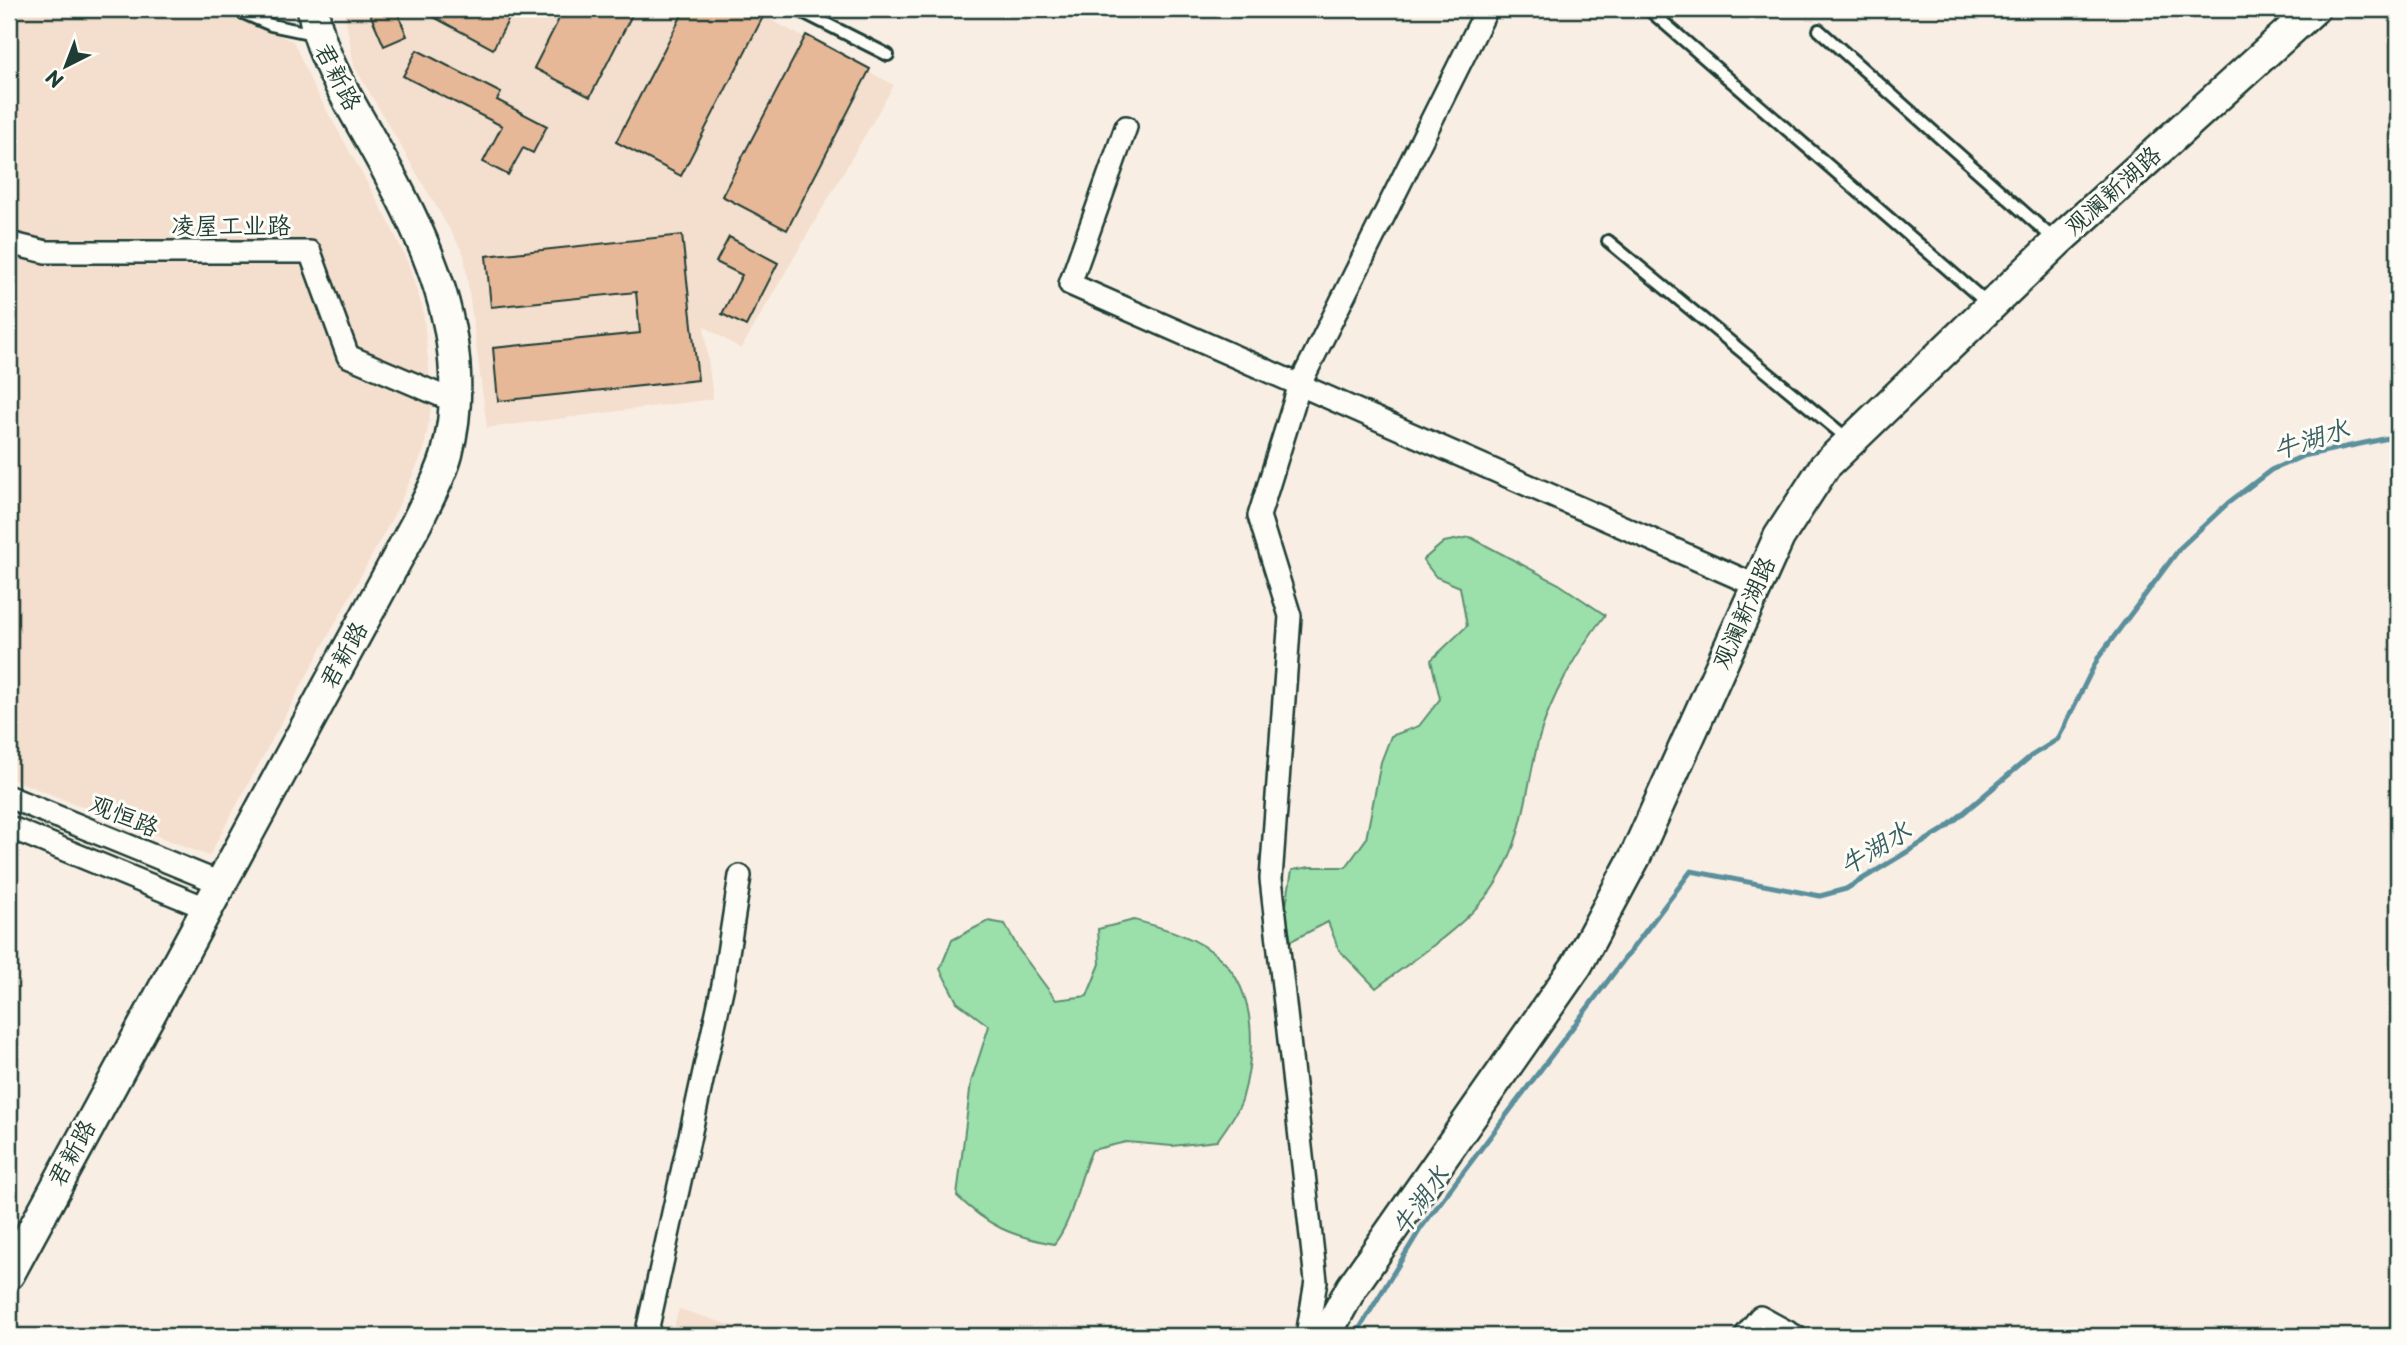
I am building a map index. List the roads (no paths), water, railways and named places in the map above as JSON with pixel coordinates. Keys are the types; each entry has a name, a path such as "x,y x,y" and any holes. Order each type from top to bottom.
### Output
{"street":[{"path":"1307,1336 1316,1281 1271,879 1290,615 1259,516 1300,384 1487,9"},
{"name":"观澜新湖路","path":"1325,1336 1352,1287 1577,965 1635,857 1755,585 1801,500 1825,467 2057,242 2314,9"},
{"name":"君新路","path":"9,1274 417,522 447,456 456,402 447,305 430,254 410,209 334,75 315,22"},
{"path":"1126,127 1070,284 1755,585"},
{"name":"凌屋工业路","path":"9,243 46,252 310,251 348,356 456,402"},
{"name":"观恒路","path":"9,797 213,895"},
{"path":"9,827 213,895"},
{"path":"646,1336 723,985 740,876"},
{"path":"1745,1336 1760,1317 1795,1336"}],"lane":[{"path":"234,9 271,24 315,22"},
{"path":"797,9 888,55"},
{"path":"1648,9 1990,306"},
{"path":"1819,30 2057,242"},
{"path":"1608,241 1850,440"}],"waterway":[{"name":"牛湖水","path":"1355,1336 1421,1228 1691,871 1820,896 1846,889 1943,830 2031,756 2058,739 2098,658 2180,548 2228,503 2271,470 2303,456 2398,436"}]}
